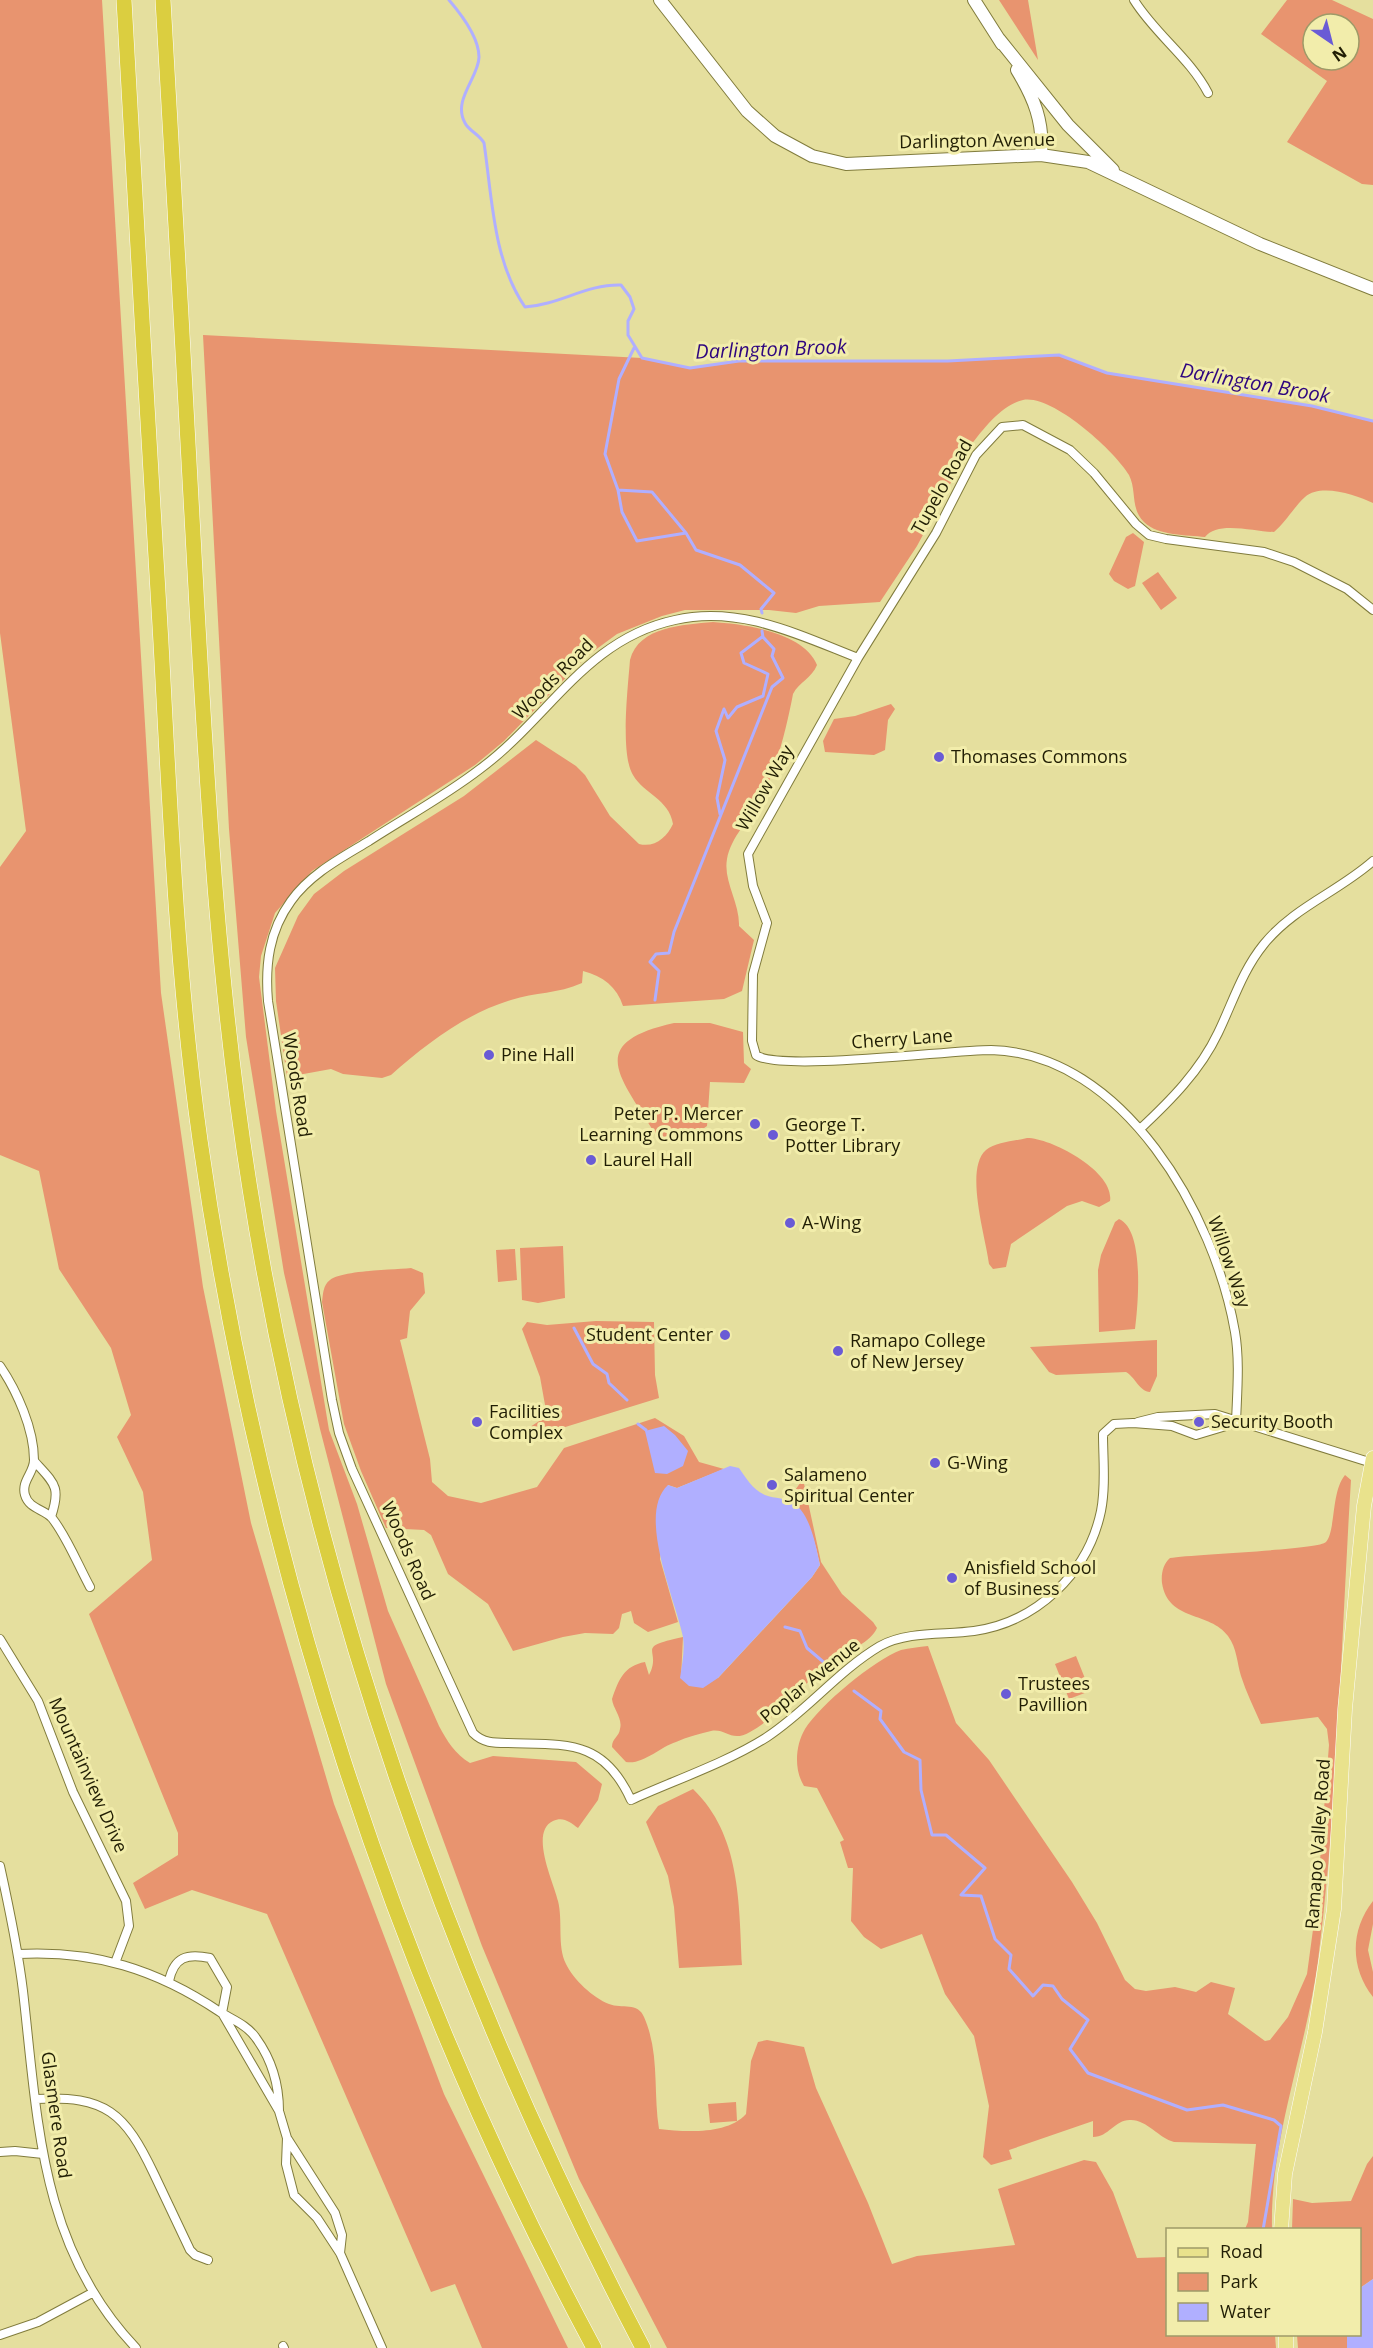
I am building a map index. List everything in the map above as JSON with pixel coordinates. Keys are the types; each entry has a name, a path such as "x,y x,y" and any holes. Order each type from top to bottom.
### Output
{"highway":[{"path":"124,0 183,1001 200,1142 236,1347 265,1481 310,1648 381,1867 421,1973 488,2132 553,2270 594,2348"},
{"path":"163,0 218,943 245,1159 271,1306 314,1493 352,1636 422,1852 462,1957 528,2114 643,2348"}],"main road":[{"name":"Darlington Avenue","path":"660,0 753,118 775,136 812,156 846,164 1041,155 1088,162 1260,244 1373,289"},
{"path":"974,0 999,39 1038,109 1042,141 1041,155"},
{"path":"999,39 1068,125 1126,181"},
{"name":"Ramapo Valley Road","path":"1281,2228 1288,2155 1315,2032 1334,1908 1345,1708 1364,1506 1372,1461"}],"street":[{"path":"1134,0 1157,32 1199,74 1208,93"},
{"name":"Tupelo Road","path":"858,658 936,533 982,446 1002,428 1016,424 1035,429 1075,454 1094,473 1136,524 1149,535 1264,552 1293,562 1347,589 1373,610"},
{"name":"Woods Road","path":"631,1800 624,1785 606,1764 593,1754 573,1745 489,1743 473,1733 352,1469 337,1422 306,1250 268,1001 267,966 270,949 274,932 291,901 318,874 482,768 521,735 583,668 625,637 676,619 731,616 766,623 858,658"},
{"name":"Willow Way","path":"761,944 766,923 750,871 749,849 858,658"},
{"path":"1140,1129 1183,1086 1203,1060 1218,1035 1247,966 1283,922 1373,861"},
{"name":"Cherry Lane","path":"761,944 753,974 751,1014 752,1046 760,1058 840,1060 972,1051 1013,1052 1041,1058 1080,1077 1140,1129"},
{"name":"Willow Way","path":"1140,1129 1188,1198 1219,1273 1236,1343 1236,1423"},
{"path":"0,1366 19,1401 35,1462 55,1484 57,1500 51,1517"},
{"name":"Poplar Avenue","path":"631,1800 765,1738 786,1723 855,1663 882,1646 899,1638 976,1630 999,1625 1043,1603 1063,1587 1082,1561 1094,1537 1102,1510 1103,1434 1114,1424 1133,1423 1149,1418 1215,1414 1236,1423 1372,1461"},
{"path":"1133,1423 1172,1426 1196,1435 1236,1423"},
{"path":"35,1462 26,1480 25,1496 34,1508 51,1517 90,1587"},
{"name":"Mountainview Drive","path":"0,1639 38,1701 73,1792 126,1901 129,1926 115,1963"},
{"name":"Glasmere Road","path":"0,1866 18,1954 43,2154 59,2220 92,2293 136,2348"},
{"path":"18,1954 76,1954 115,1963 169,1981 236,2020 256,2037 275,2074 279,2111 287,2138 335,2213 342,2235 340,2253"},
{"path":"169,1981 172,1968 180,1958 194,1954 210,1958 227,1987 222,2013 279,2111"},
{"path":"36,2099 80,2099 108,2110 122,2121 137,2139 190,2250 195,2255 208,2260"},
{"path":"287,2138 286,2164 294,2195 317,2218 340,2253 382,2348"},
{"path":"0,2152 43,2154"},
{"path":"0,2335 38,2322 92,2293"}],"green space":[{"path":"0,0 102,0 161,993 203,1287 251,1523 334,1804 444,2094 568,2348 482,2348 455,2284 431,2292 267,1914 192,1890 145,1909 133,1883 178,1855 178,1833 89,1614 152,1560 143,1492 117,1437 131,1415 111,1348 59,1269 39,1171 0,1155 0,867 26,831 0,633"},
{"path":"999,0 1028,0 1038,60"},
{"path":"1287,0 1332,0 1358,12 1301,12 1301,62 1261,34"},
{"path":"1361,13 1373,19 1373,185 1362,184 1287,142 1327,81 1314,72 1361,72"},
{"path":"203,335 642,358 691,368 739,361 948,361 1059,355 1107,373 1312,406 1373,421 1373,503 1348,494 1320,491 1305,497 1274,532 1227,528 1218,529 1205,537 1173,534 1150,527 1137,511 1129,475 1111,452 1097,439 1082,426 1050,406 1035,401 1023,400 1015,403 994,418 971,445 917,546 880,602 819,606 796,613 769,610 685,610 662,616 617,634 587,656 504,741 475,765 312,871 275,913 261,956 259,977 276,1111 329,1430 357,1504 388,1611 439,1726 460,1756 470,1763 493,1756 576,1762 602,1784 598,1800 578,1828 563,1819 553,1821 546,1827 543,1846 558,1901 563,1957 569,1970 590,1993 609,2004 638,2009 644,2017 652,2044 659,2129 681,2131 717,2129 738,2121 746,2114 751,2061 758,2042 767,2040 804,2047 816,2088 868,2203 892,2264 917,2256 1015,2245 998,2189 1084,2160 1096,2162 1113,2192 1137,2258 1166,2257 1166,2336 1275,2336 1276,2348 667,2348 579,2179 482,1946 386,1684 320,1429 284,1273 246,1037 229,829"},
{"path":"1133,533 1144,542 1135,586 1128,589 1114,581 1109,574 1126,537"},
{"path":"1158,572 1177,598 1161,610 1142,583"},
{"path":"713,622 756,628 787,637 810,654 817,665 793,694 771,775 761,799 732,843 727,859 727,876 739,917 739,926 754,940 742,991 724,999 623,1006 617,993 608,983 583,971 582,983 511,1000 478,1013 432,1041 391,1075 382,1078 343,1074 331,1069 287,1077 276,1001 275,968 298,916 314,894 344,871 464,796 536,740 576,766 585,775 610,816 639,844 655,843 664,837 673,824 671,815 667,808 638,782 629,765 626,720 630,660 635,649 652,634 676,626"},
{"path":"891,704 895,709 888,720 885,750 874,755 825,752 823,741 834,719 855,716"},
{"path":"674,1023 710,1023 743,1032 744,1063 751,1069 744,1083 710,1082 707,1126 681,1140 667,1140 654,1132 630,1094 618,1064 620,1052 629,1041 646,1031"},
{"path":"1027,1138 1066,1150 1093,1168 1109,1190 1110,1201 1099,1207 1082,1201 1067,1206 1011,1244 1006,1267 993,1269 989,1264 976,1188 980,1159 990,1147"},
{"path":"1119,1219 1127,1226 1133,1238 1136,1253 1138,1287 1135,1329 1099,1332 1098,1270 1101,1255 1115,1222"},
{"path":"563,1246 565,1298 538,1303 522,1300 520,1248"},
{"path":"515,1249 517,1280 498,1282 496,1250"},
{"path":"411,1268 423,1273 425,1293 410,1311 407,1338 400,1340 430,1459 432,1482 448,1496 481,1503 537,1487 564,1448 655,1418 684,1436 699,1462 724,1469 677,1488 668,1485 660,1559 678,1622 648,1632 634,1623 631,1611 622,1614 619,1628 613,1634 585,1633 513,1651 488,1604 448,1574 431,1535 424,1530 386,1528 361,1471 344,1424 322,1302 326,1284 336,1277 357,1272"},
{"path":"596,1321 654,1322 655,1375 659,1398 533,1437 530,1427 547,1416 540,1377 522,1329 527,1322 547,1325"},
{"path":"1157,1340 1157,1376 1150,1392 1143,1390 1126,1372 1056,1375 1049,1372 1030,1347"},
{"path":"1345,1475 1351,1480 1335,1781 1325,1901 1312,1995 1277,2161 1272,2228 1245,2228 1248,2222 1256,2144 1174,2142 1148,2126 1131,2120 1125,2120 1103,2134 1093,2137 1093,2121 1009,2150 1012,2159 991,2165 983,2157 989,2106 974,2036 945,1994 922,1934 881,1949 864,1937 851,1921 853,1868 848,1868 840,1842 844,1840 817,1788 804,1786 797,1765 799,1743 805,1729 835,1696 877,1663 901,1650 928,1646 956,1723 989,1760 1072,1882 1097,1923 1125,1980 1135,1989 1146,1991 1175,1987 1196,1992 1211,1982 1235,1988 1228,2014 1265,2041 1270,2040 1288,2017 1307,1974 1317,1900 1329,1745 1327,1729 1318,1717 1261,1724 1245,1688 1235,1651 1228,1636 1220,1628 1172,1604 1162,1583 1162,1573 1170,1558 1279,1550 1326,1542 1341,1482"},
{"path":"803,1479 821,1562 842,1594 873,1622 877,1628 874,1633 865,1642 825,1666 773,1715 750,1732 733,1736 721,1731 711,1731 670,1744 639,1761 626,1762 612,1747 621,1725 612,1699 627,1670 645,1662 649,1675 654,1647 683,1637 681,1678 718,1678 812,1577 820,1565 806,1521 788,1500"},
{"path":"1076,1656 1090,1691 1069,1699 1055,1664"},
{"path":"693,1789 709,1807 729,1849 738,1895 742,1965 679,1968 674,1907 668,1876 646,1822 658,1806"},
{"path":"1373,1901 1373,1924 1368,1950 1373,1972 1373,1997 1360,1974 1356,1949 1360,1924"},
{"path":"736,2102 737,2121 710,2123 708,2104"},
{"path":"1373,2156 1373,2279 1361,2287 1361,2228 1292,2228 1293,2199 1312,2203 1351,2201 1367,2164"},
{"path":"1297,2336 1347,2336 1347,2348 1298,2348"}],"water":[{"path":"664,1426 688,1451 683,1466 667,1474 655,1473 645,1431"},
{"path":"730,1466 739,1468 761,1493 788,1501 801,1510 812,1533 820,1565 812,1577 718,1678 703,1688 689,1686 680,1678 683,1637 657,1536 656,1516 659,1498 668,1485 677,1488"},
{"path":"1373,2279 1373,2348 1347,2348 1347,2336 1361,2336 1361,2287"}],"waterway":[{"name":"Darlington Brook","path":"449,0 468,27 478,50 478,65 464,97 462,114 467,126 484,143 500,249 514,289 525,307 549,303 596,288 621,285 630,297 634,309 628,321 628,335 642,358 690,368 739,361 948,361 1059,355 1107,373 1312,406 1373,421"},
{"path":"634,348 619,379 605,454 618,490 652,492 686,533 696,550 740,565 774,593 761,609 762,613"},
{"path":"618,490 622,512 637,541 686,533"},
{"path":"655,1000 659,971 650,962 656,954 669,953 674,932 772,687 783,678 772,656 774,649 763,637 762,631"},
{"path":"720,814 717,798 725,760 716,731 724,709 728,718 737,707 763,696 768,674 744,663 741,653 762,637"},
{"path":"574,1328 593,1364 607,1374 609,1383 627,1400"},
{"path":"638,1424 646,1430"},
{"path":"785,1627 800,1631 807,1648 827,1665"},
{"path":"854,1691 881,1711 880,1719 904,1752 920,1760 921,1790 932,1835 946,1835 985,1868 961,1895 981,1896 995,1939 1011,1955 1009,1969 1033,1996 1043,1985 1053,1986 1062,1999 1088,2020 1070,2049 1088,2073 1187,2110 1223,2105 1274,2120 1281,2126 1263,2228"}],"place":[{"name":"Thomases Commons","path":"939,757"},
{"name":"Pine Hall","path":"489,1055"},
{"name":"Peter P. Mercer Learning Commons","path":"755,1124"},
{"name":"George T. Potter Library","path":"773,1135"},
{"name":"Laurel Hall","path":"591,1160"},
{"name":"A-Wing","path":"790,1223"},
{"name":"Student Center","path":"725,1335"},
{"name":"Ramapo College of New Jersey","path":"838,1351"},
{"name":"Facilities Complex","path":"477,1422"},
{"name":"Security Booth","path":"1199,1422"},
{"name":"G-Wing","path":"935,1463"},
{"name":"Salameno Spiritual Center","path":"772,1485"},
{"name":"Anisfield School of Business","path":"952,1578"},
{"name":"Trustees Pavillion","path":"1006,1694"}]}
